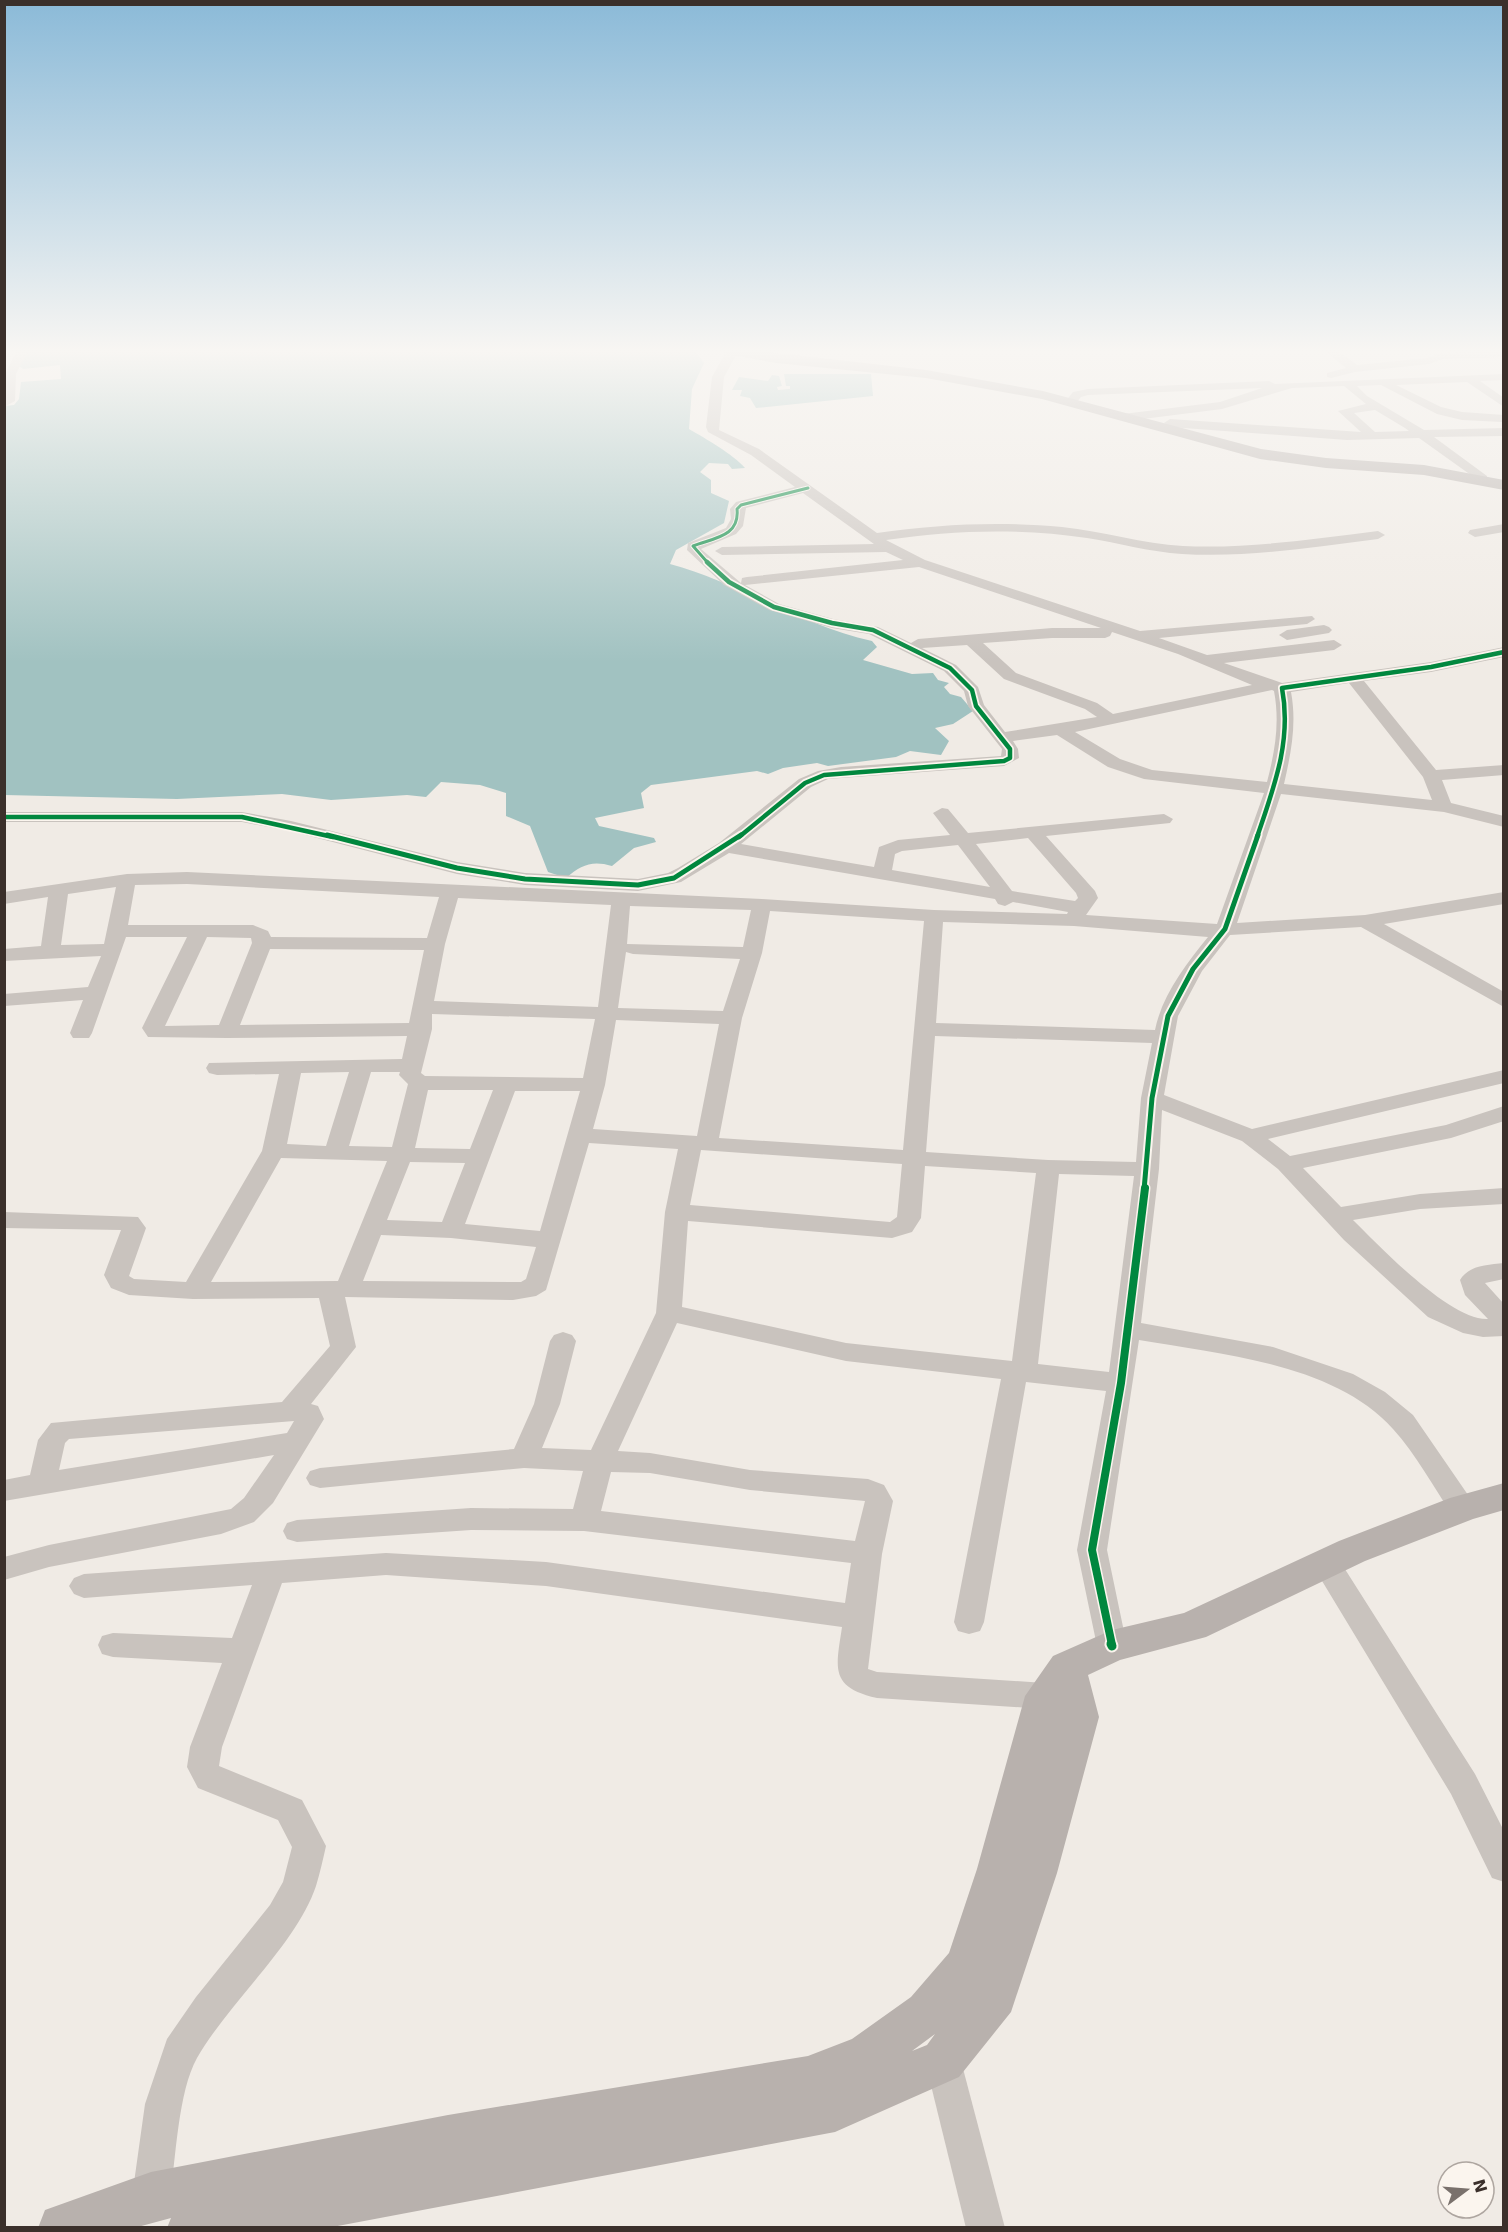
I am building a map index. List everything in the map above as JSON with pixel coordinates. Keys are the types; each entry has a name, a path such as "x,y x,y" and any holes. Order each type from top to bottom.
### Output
{"main road":[{"path":"1261,454 1326,463 1424,470 1482,479 1503,485"},
{"path":"63,2228 151,2198 448,2139 807,2079 867,2056 927,2013 967,1965 1056,1681 1112,1646 1192,1626 1326,1563 1462,1508 1503,1496"},
{"path":"192,2228 835,2108 943,2061 995,1997 1036,1873 1079,1717 1056,1681"}],"street":[{"path":"758,454 888,548 920,563 1174,648 1275,687 1286,710 1284,748 1274,788 1225,929 1193,969 1168,1016 1166,1037 1152,1098 1147,1169 1126,1329 1122,1383 1092,1550 1112,1646"},
{"path":"1449,454 1482,479"},
{"path":"4,817 172,814 242,817 291,826 458,868 579,883 638,885 656,883 685,872 726,847 815,778 841,772 1010,758 1012,752 975,706 972,690 950,668 873,630 832,623 774,607 729,582 694,550 693,546 699,543 722,537 733,531 737,523 737,509 741,505 808,488"},
{"path":"1475,533 1502,529"},
{"path":"873,538 928,531 1014,530 1087,534 1154,548 1236,552 1378,535"},
{"path":"722,551 888,548"},
{"path":"747,581 920,563"},
{"path":"918,644 969,638 1052,633 1132,635 1307,619"},
{"path":"1174,648 1324,630"},
{"path":"969,638 1010,676 1090,706 1110,719"},
{"path":"1204,660 1334,645"},
{"path":"999,738 1060,730 1275,687 1431,667 1503,652"},
{"path":"1353,678 1431,776 1444,807"},
{"path":"1060,730 1114,763 1150,776 1444,807 1503,822"},
{"path":"1431,776 1503,770"},
{"path":"942,813 1005,894 1005,919"},
{"path":"882,875 886,851 889,848 961,837 1164,819"},
{"path":"1031,831 1085,891 1088,898 1077,914"},
{"path":"726,847 1005,894 1077,914 1205,931 1365,921 1503,898"},
{"path":"4,898 127,880 187,878 621,900 762,904 1005,919 1077,914"},
{"path":"81,1033 116,941 127,880"},
{"path":"50,951 59,889"},
{"path":"290,1411 343,1347 339,1289 374,1227 402,1154 416,1074 422,1007 435,944 450,891"},
{"path":"4,1220 129,1222 134,1228 116,1275 120,1282 129,1287 193,1291 339,1289 513,1292 527,1290 537,1284 594,1084 608,1012 621,900"},
{"path":"584,1520 600,1461 669,1313 677,1212 699,1142 731,1018 752,953 762,904"},
{"path":"677,1212 892,1230 903,1226 909,1218 934,916"},
{"path":"1365,921 1503,1001"},
{"path":"200,931 153,1028 163,1034 421,1029"},
{"path":"4,955 200,931 253,931 261,935 262,943 227,1032"},
{"path":"262,943 435,944"},
{"path":"633,948 752,953"},
{"path":"4,1000 95,993"},
{"path":"422,1007 731,1018"},
{"path":"924,1029 1166,1037"},
{"path":"217,1068 291,1069 362,1066 506,1085 594,1084"},
{"path":"335,1153 362,1066"},
{"path":"193,1291 274,1152 291,1069"},
{"path":"1250,1136 1503,1076"},
{"path":"451,1230 506,1085"},
{"path":"1152,1098 1250,1136 1286,1164 1336,1216 1437,1311 1463,1324 1483,1328 1503,1327"},
{"path":"1286,1164 1450,1131 1503,1113"},
{"path":"579,1134 1048,1167 1147,1169"},
{"path":"274,1152 479,1156"},
{"path":"969,1622 1020,1372 1048,1167"},
{"path":"1336,1216 1391,1203 1447,1197 1503,1196"},
{"path":"374,1227 451,1230 548,1240"},
{"path":"1503,1271 1479,1275 1472,1280 1474,1289 1503,1320"},
{"path":"669,1313 846,1352 1122,1383"},
{"path":"1126,1329 1249,1351 1302,1365 1347,1383 1391,1410 1403,1422 1462,1508"},
{"path":"524,1458 547,1404 563,1341"},
{"path":"4,1569 49,1556 221,1523 246,1514 259,1501 310,1419 308,1413 290,1411 61,1430 52,1440 42,1483"},
{"path":"4,1491 293,1443"},
{"path":"320,1478 524,1458 650,1463 750,1480 874,1492 878,1496 879,1505 867,1554 860,1617 851,1663 854,1674 862,1681 877,1685 1056,1681"},
{"path":"297,1531 471,1519 584,1520 867,1554"},
{"path":"1326,1563 1463,1784 1500,1854"},
{"path":"84,1586 386,1564 546,1574 860,1617"},
{"path":"151,2198 164,2104 180,2052 209,2009 282,1916 299,1886 309,1846 290,1810 208,1778 203,1767 206,1747 271,1574"},
{"path":"113,1645 241,1651"},
{"path":"943,2061 986,2228"}],"water":[{"path":"4,454 729,454 745,468 732,469 728,464 709,463 700,472 711,480 711,493 729,501 724,523 676,550 670,564 721,582 820,625 872,641 877,647 863,660 912,674 933,673 938,680 949,683 944,687 950,694 961,697 973,711 953,724 935,728 949,741 941,755 910,751 896,757 828,766 817,763 783,768 768,774 757,771 651,785 641,793 644,808 595,818 599,826 654,838 656,842 634,848 612,866 587,865 566,878 548,872 530,826 506,816 506,793 480,785 441,782 426,797 407,795 331,800 282,794 177,799 5,795"}],"cycle path":[{"path":"4,817 172,815 242,817 291,826 457,868 525,879 638,885 674,878 685,872 726,847 805,783 824,775 1004,761 1010,758 1010,749 976,706 972,690 950,668 873,630 832,623 774,607 729,582 694,550 693,546 731,531 736,526 737,509 741,505 808,488"},
{"path":"1112,1646 1092,1550 1121,1383 1147,1169 1152,1098 1168,1016 1193,969 1225,929 1274,788 1284,748 1286,710 1282,688 1431,667 1504,652"}]}
